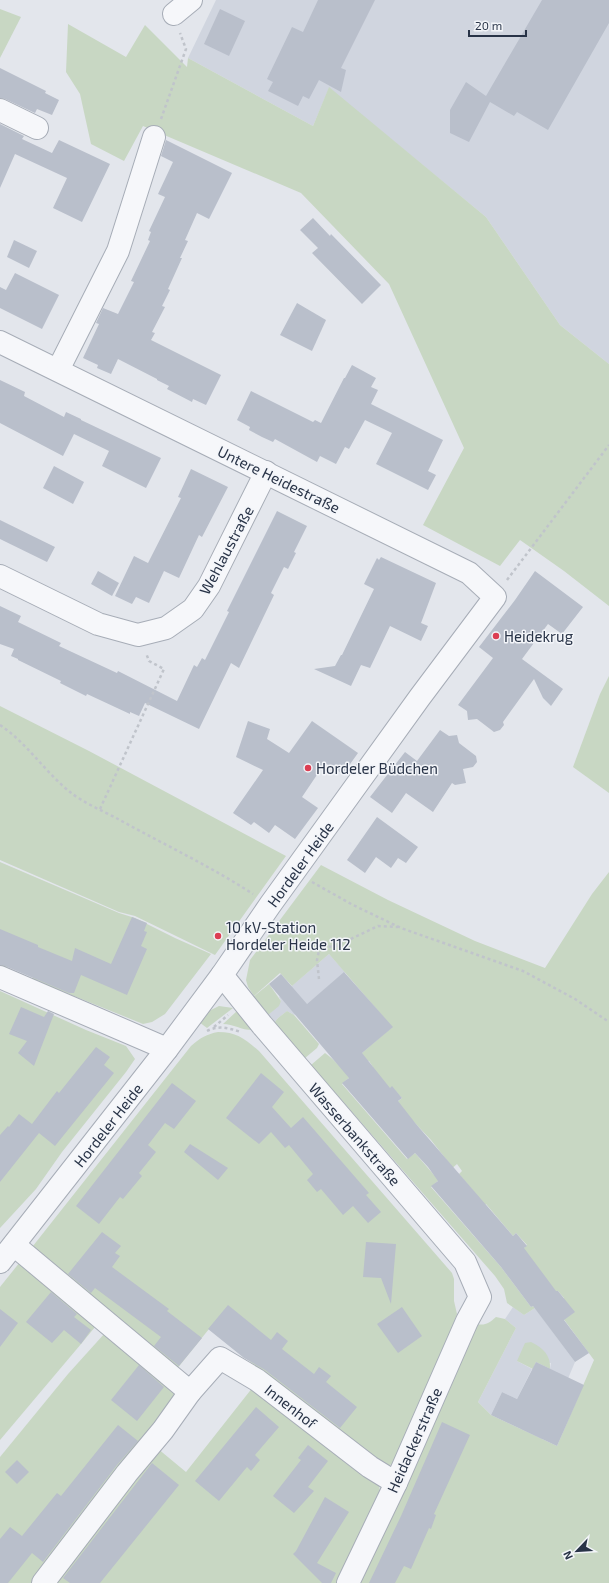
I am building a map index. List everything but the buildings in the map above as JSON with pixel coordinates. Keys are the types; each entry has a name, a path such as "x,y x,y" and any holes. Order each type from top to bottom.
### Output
{"street":[{"path":"174,14 191,0"},
{"path":"0,110 37,128"},
{"path":"58,370 118,251 154,137"},
{"name":"Untere Heidestraße","path":"0,342 469,573 494,597"},
{"name":"Wehlaustraße","path":"0,576 98,624 138,635 166,628 193,609 209,586 266,472"},
{"name":"Hordeler Heide","path":"0,1262 167,1049 222,975 270,905 494,597"},
{"name":"Wasserbankstraße","path":"222,975 262,1025 465,1262 480,1298"},
{"path":"0,977 167,1049"},
{"path":"14,1245 190,1392"},
{"name":"Heidackerstraße","path":"348,1583 396,1483 467,1321 480,1298"},
{"name":"Innenhof","path":"43,1583 127,1473 163,1430 190,1392 220,1358 257,1380 370,1467 396,1483"}],"path":[{"path":"154,137 186,49 174,14"},
{"path":"494,597 609,445"},
{"path":"100,809 164,669 149,661 138,635"},
{"path":"0,725 24,745 71,793 226,877 270,905"},
{"path":"294,872 353,905 401,928 523,971 575,999 609,1022"},
{"path":"319,979 316,960 320,946 334,946 378,926 401,928"},
{"path":"206,1032 213,1028 225,1027 245,1034"}],"shaded area":[{"path":"216,0 609,0 609,364 560,325 486,217 329,88 313,126 188,58"},
{"path":"329,954 345,972 294,1015 287,1011 274,1023 268,1015 281,1001 279,997"},
{"path":"513,1307 524,1315 535,1308 575,1362 542,1440 521,1429 550,1369 551,1363 517,1361 532,1369 517,1399 502,1392 491,1415 478,1402 516,1328 505,1319"}],"green space":[{"path":"0,9 21,17 0,58"},
{"path":"68,24 126,57 145,25 187,67 188,58 313,126 329,87 486,217 560,325 609,364 609,606 564,571 520,540 500,566 423,525 464,448 389,284 301,193 143,126 124,161 91,144 80,94 66,72"},
{"path":"609,676 609,793 573,767 600,694"},
{"path":"0,706 89,751 286,856 215,955 135,916 119,912 0,860"},
{"path":"0,862 119,913 135,918 211,954 165,1014 152,1022 143,1024 32,979 39,962 8,963 6,968 0,965"},
{"path":"321,865 388,900 475,941 545,968 592,894 609,872 609,1583 358,1583 472,1323 485,1324 496,1317 505,1319 516,1328 478,1402 491,1415 557,1446 594,1360 554,1306 564,1298 558,1291 556,1292 523,1249 527,1245 516,1233 513,1236 486,1204 470,1218 461,1207 476,1194 459,1174 462,1171 457,1164 431,1187 501,1267 531,1307 533,1306 535,1308 524,1315 507,1303 504,1289 495,1276 311,1065 325,1053 351,1076 342,1084 407,1159 415,1153 434,1175 449,1163 431,1140 396,1103 402,1098 392,1087 387,1091 370,1070 373,1067 369,1061 355,1059 392,1027 329,954 292,986 280,973 254,996 248,987 246,980 250,960"},
{"path":"269,984 281,1001 279,1006 268,1015 253,997"},
{"path":"0,991 86,1030 126,1046 135,1059 62,1152 36,1189 0,1228"},
{"path":"219,1006 233,1008 207,1028 199,1022 207,1012"},
{"path":"237,1011 254,1030 223,1024"},
{"path":"287,1011 294,1015 319,1044 317,1048 305,1058 274,1023"},
{"path":"218,1032 236,1035 259,1051 452,1273 454,1279 454,1301 457,1314 436,1370 394,1462 389,1466 382,1466 209,1329 176,1370 29,1251 191,1046 204,1037"},
{"path":"20,1262 96,1324 0,1440 0,1287"},
{"path":"105,1333 179,1391 35,1583 0,1583 0,1457 68,1374"},
{"path":"531,1342 539,1347 548,1356 550,1369 536,1362 533,1369 517,1361 525,1343"},
{"path":"253,1387 379,1485 380,1491 338,1583 51,1583 157,1448 186,1472"}],"place":[{"name":"Heidekrug","path":"496,636"},
{"name":"Hordeler Büdchen","path":"308,768"},
{"name":"10 kV-Station Hordeler Heide 112","path":"218,936"}]}
